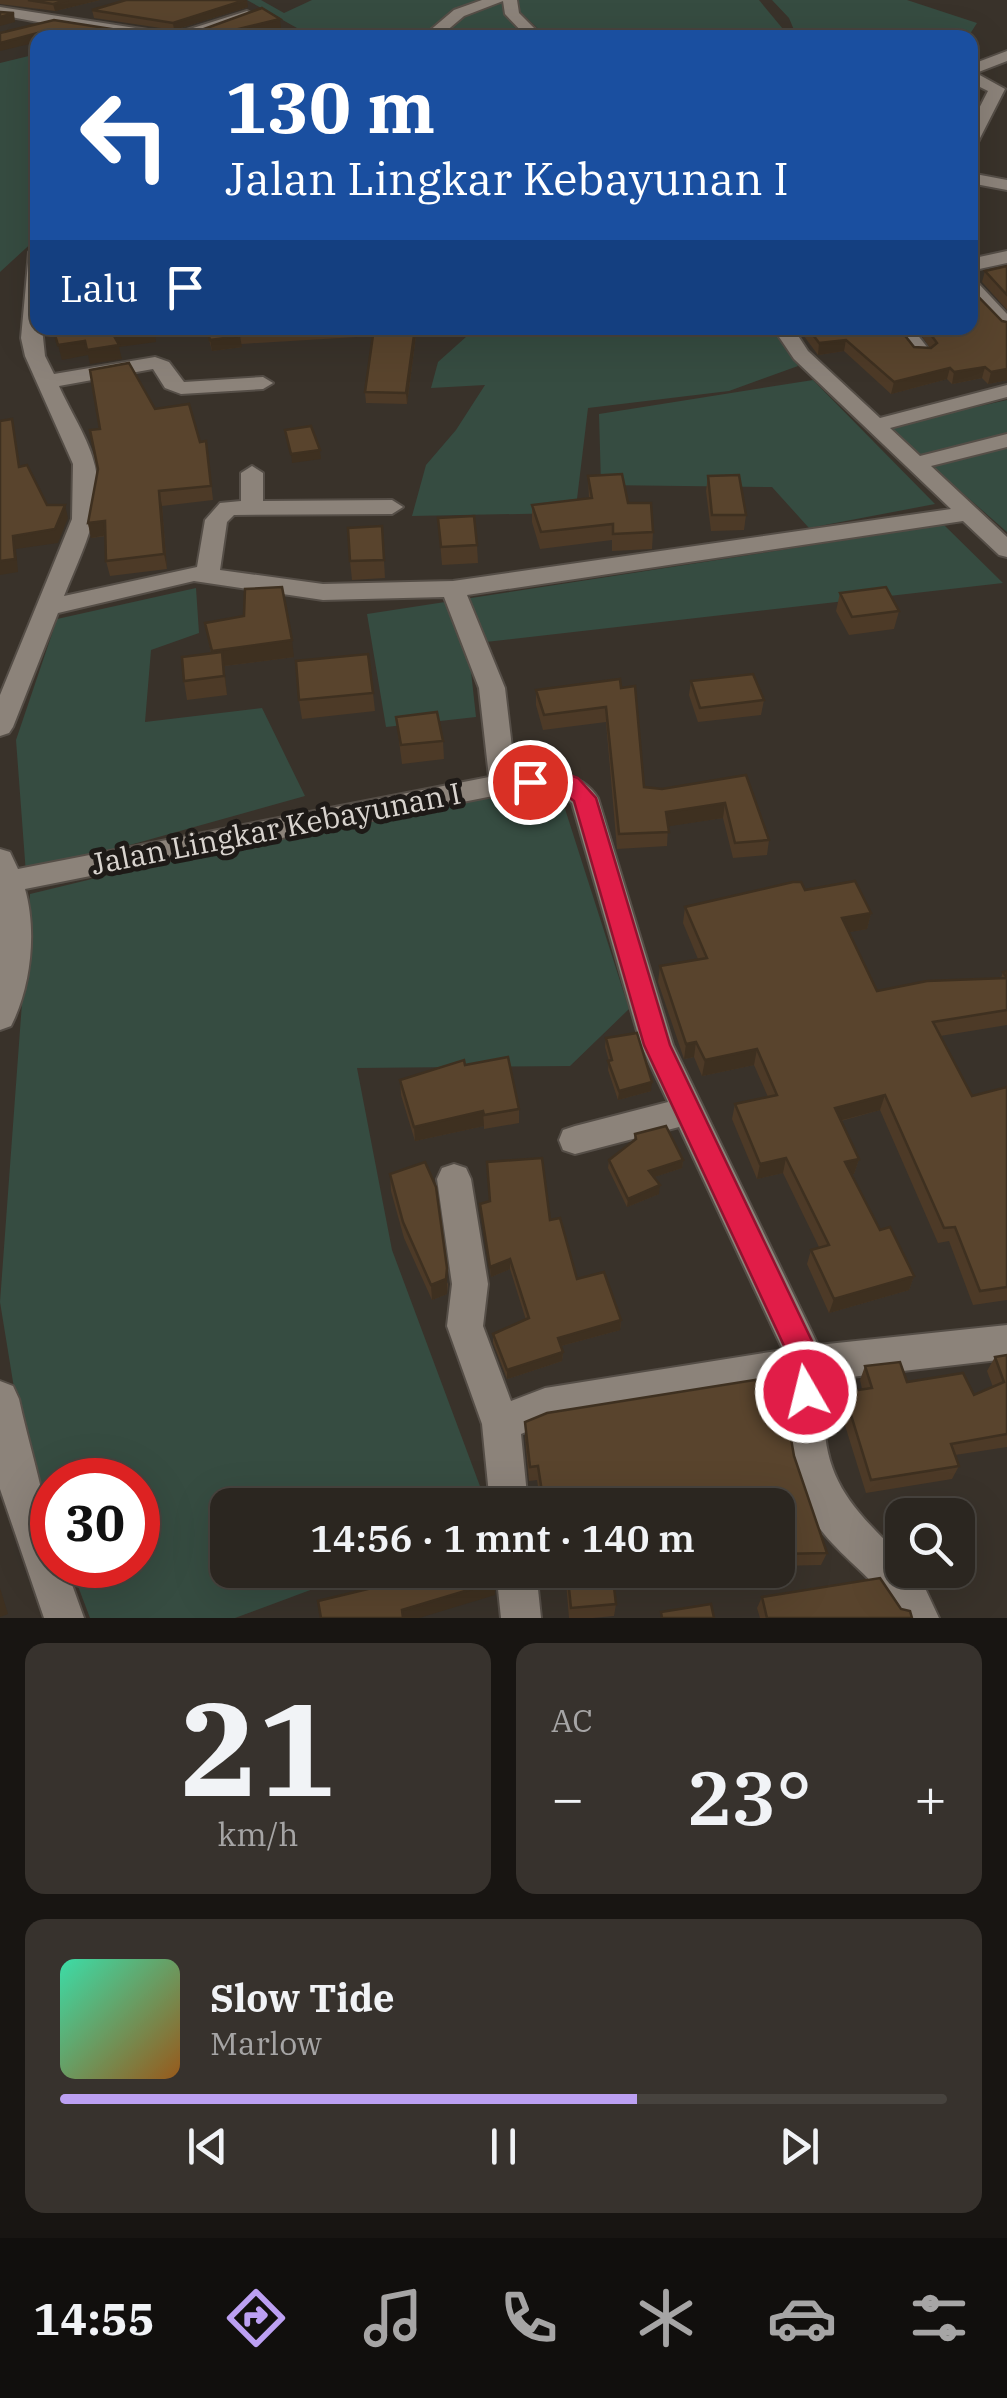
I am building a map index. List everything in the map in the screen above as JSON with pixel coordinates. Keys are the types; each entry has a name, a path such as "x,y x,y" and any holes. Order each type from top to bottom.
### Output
{"street":[{"path":"438,30 458,13 496,0"},
{"path":"510,0 512,14 529,30"},
{"path":"0,10 124,30"},
{"path":"15,30 96,10"},
{"path":"199,30 260,11"},
{"path":"978,69 1007,56"},
{"path":"978,78 997,89 978,126"},
{"path":"978,167 1007,172"},
{"path":"978,180 1007,185"},
{"path":"978,263 1007,257"},
{"path":"978,295 1007,326"},
{"path":"0,727 83,519 86,492 84,464 47,382 31,335"},
{"path":"788,335 801,355 1007,550"},
{"path":"908,335 922,352"},
{"path":"47,382 110,368 155,364 162,366 172,384 181,388 262,382"},
{"path":"877,426 1007,391"},
{"path":"914,464 1007,440"},
{"path":"252,473 252,505"},
{"path":"207,576 219,514 228,508 392,508"},
{"path":"46,608 194,574 323,592 453,588 966,514"},
{"path":"453,588 492,688 503,784"},
{"name":"Jalan Lingkar Kebayunan I","path":"5,870 503,784 558,780 570,784 584,798 657,1045 808,1364"},
{"path":"0,1017 10,980 18,909 5,870"},
{"path":"574,1140 688,1111"},
{"path":"454,1180 470,1284 465,1326 500,1424 508,1488"},
{"path":"500,1424 545,1406 808,1364 1007,1342"},
{"path":"808,1364 804,1420 812,1475 842,1526 903,1585 919,1618"},
{"path":"0,1399 22,1502 64,1618"},
{"path":"518,1588 521,1618"}],"green space":[{"path":"247,0 261,0 284,13 312,0 510,0 512,14 529,30 291,30 297,28"},
{"path":"518,0 759,0 783,30 539,30 518,10"},
{"path":"772,0 907,0 977,23 972,30 794,30 789,18"},
{"path":"30,56 30,244 0,272 0,63"},
{"path":"468,335 777,335 798,366 729,391 588,408 577,499 568,500 566,513 412,516 426,465 456,430 485,385 431,388 438,362"},
{"path":"813,380 935,504 809,528 772,487 601,485 599,414"},
{"path":"1007,400 1007,532 887,427"},
{"path":"944,525 1003,583 468,644 476,717 386,727 367,614"},
{"path":"196,588 199,633 151,650 145,722 262,708 305,796 26,874 16,740 57,619"},
{"path":"558,787 629,1009 570,1066 357,1068 392,1250 481,1488 210,1488 210,1588 316,1588 235,1618 90,1618 79,1588 160,1588 160,1458 31,1458 21,1431 0,1302 30,894 377,810"}],"building":[{"path":"28,0 68,0 53,4"},
{"path":"126,0 245,0 173,23 92,10"},
{"path":"262,8 280,19 234,30 201,30"},
{"path":"54,20 118,30 30,30 30,35 0,43 0,33"},
{"path":"1007,266 1007,295 985,271"},
{"path":"978,296 1007,322 1007,369 991,372 985,367 954,372 950,368 894,382 846,340 819,343 813,335 905,335 914,347 931,348 937,343 931,335 978,335"},
{"path":"55,335 114,335 119,345 87,350 85,341 58,345"},
{"path":"209,335 240,336 210,340"},
{"path":"373,335 414,335 406,393 365,392"},
{"path":"129,363 155,409 189,404 200,442 206,441 211,486 159,491 164,554 106,561 105,521 88,523 98,469 90,430 100,429 90,370"},
{"path":"12,419 19,467 27,465 47,505 65,505 55,529 13,536 15,559 0,561 0,421"},
{"path":"311,426 320,450 291,454 285,430"},
{"path":"622,474 628,503 651,503 653,532 613,534 613,524 541,532 532,505 592,498 588,476"},
{"path":"739,475 746,515 712,515 708,476"},
{"path":"474,516 477,545 441,547 438,518"},
{"path":"382,526 384,560 350,561 348,528"},
{"path":"282,587 292,640 212,651 205,623 244,616 245,589"},
{"path":"886,587 899,611 852,617 840,593"},
{"path":"222,652 224,676 184,681 182,657"},
{"path":"368,654 373,693 299,700 296,661"},
{"path":"753,674 764,700 700,708 691,681"},
{"path":"620,679 621,688 635,686 644,787 662,789 746,775 769,840 735,843 725,803 666,812 669,832 619,834 606,707 544,715 536,690"},
{"path":"437,712 443,741 401,745 396,717"},
{"path":"855,881 871,913 842,918 877,991 927,981 1007,978 1007,1010 933,1022 972,1096 1007,1087 1007,1287 980,1291 955,1227 944,1228 885,1095 835,1108 859,1159 845,1162 880,1230 890,1227 914,1276 834,1299 811,1250 829,1245 786,1158 760,1164 735,1104 777,1095 757,1049 705,1060 696,1042 686,1044 660,966 707,958 685,907 793,882 801,882 805,890"},
{"path":"637,1033 652,1082 619,1091 608,1061 612,1060 606,1038"},
{"path":"508,1057 519,1109 484,1115 483,1111 414,1127 400,1080 464,1060 465,1065"},
{"path":"666,1126 683,1160 649,1171 660,1185 628,1199 609,1160 636,1139 635,1134"},
{"path":"542,1158 550,1220 560,1218 577,1279 604,1272 621,1320 558,1338 563,1352 507,1370 493,1334 529,1318 510,1259 490,1267 480,1204 490,1201 487,1162"},
{"path":"425,1162 436,1187 447,1268 446,1279 431,1285 403,1222 390,1174"},
{"path":"1007,1355 1007,1434 951,1444 959,1466 871,1480 844,1392 872,1388 865,1366 900,1362 907,1382 963,1373 974,1395 1004,1382 995,1357"},
{"path":"780,1376 794,1456 827,1553 795,1554 795,1488 541,1488 538,1466 530,1467 525,1422 547,1413"},
{"path":"880,1578 912,1618 767,1618 762,1597"},
{"path":"372,1588 475,1588 402,1610 403,1618 321,1618 318,1601"},
{"path":"569,1588 614,1588 616,1604 571,1608"},
{"path":"711,1604 714,1618 662,1618 661,1612"}],"route":[{"path":"530,782 558,780 570,784 584,798 657,1045 808,1364 806,1392"}]}
